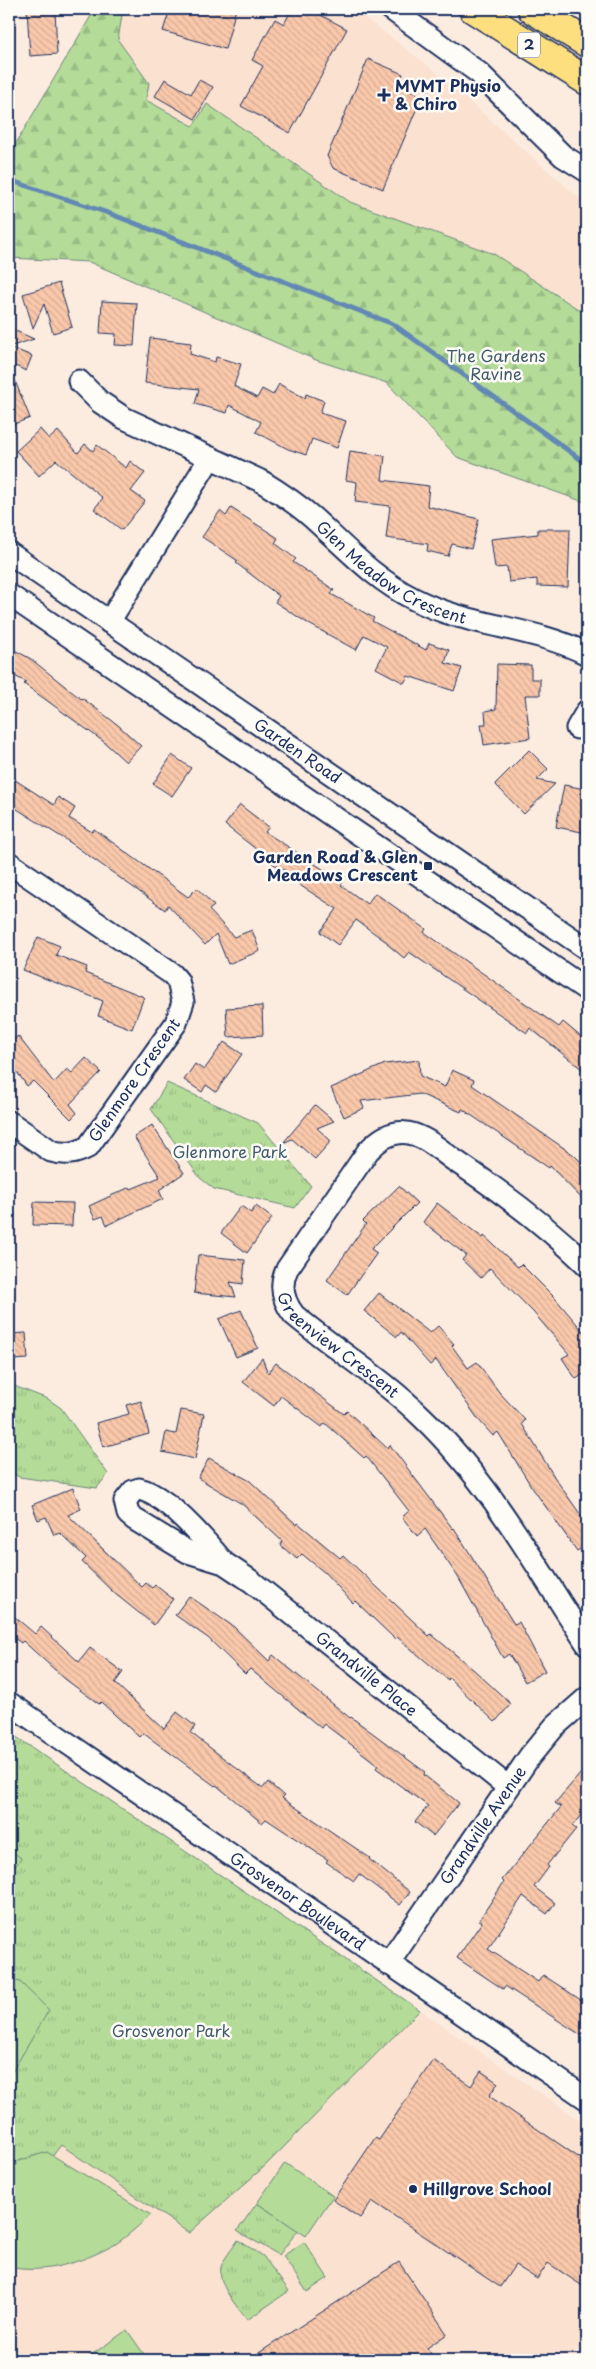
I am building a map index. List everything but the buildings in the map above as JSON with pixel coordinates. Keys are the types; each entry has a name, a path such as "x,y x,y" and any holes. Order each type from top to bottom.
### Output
{"main road":[{"name":"2","path":"473,9 587,81"},
{"name":"2","path":"532,9 587,43"}],"street":[{"path":"391,9 479,73 563,156 587,171"},
{"name":"Glen Meadow Crescent","path":"79,381 100,402 124,418 261,481 294,502 372,572 410,598 450,615 547,637 587,654"},
{"path":"109,622 210,458"},
{"name":"Garden Road","path":"9,553 587,949"},
{"name":"Garden Road","path":"9,595 587,990"},
{"name":"Glenmore Crescent","path":"9,863 101,927 164,967 178,981 183,1002 176,1023 88,1146 73,1154 58,1153 9,1122"},
{"name":"Greenview Crescent","path":"587,1264 512,1199 426,1141 409,1133 399,1132 382,1138 368,1151 287,1269 282,1284 285,1301 294,1315 399,1395 464,1462 499,1508 587,1644"},
{"name":"Grandville Place","path":"224,1563 252,1581 508,1787"},
{"name":"Grandville Avenue","path":"388,1964 508,1787 548,1733 587,1698"},
{"name":"Grosvenor Boulevard","path":"9,1703 587,2099"}],"shaded area":[{"path":"123,9 353,9 429,66 579,198 587,199 587,315 494,254 350,202 207,104 194,126 146,100 149,83 118,40"},
{"name":"Hillgrove School","path":"420,2010 587,2125 587,2344 560,2360 9,2360 9,2213 61,2145 189,2232 265,2166"}],"green space":[{"name":"The Gardens Ravine","path":"95,9 123,9 118,40 149,83 146,100 193,126 207,104 350,202 494,254 587,315 587,503 457,457 387,383 316,360 89,262 9,258 9,155"},
{"name":"Glenmore Park","path":"167,1083 258,1123 311,1186 295,1208 214,1189 200,1178 151,1109"},
{"path":"9,1384 48,1399 61,1408 108,1474 97,1488 19,1477 9,1471"},
{"name":"Grosvenor Park","path":"9,1732 420,2010 265,2166 189,2233 61,2145 9,2213"},
{"path":"9,1849 21,1858 9,1875"},
{"path":"9,1979 20,1982 49,2010 9,2077"},
{"path":"47,2152 151,2215 119,2242 76,2262 49,2268 22,2269 9,2267 9,2176 18,2161"},
{"path":"285,2163 333,2196 306,2236 257,2203"},
{"path":"257,2203 298,2230 279,2255 237,2231"},
{"path":"238,2240 263,2256 289,2291 247,2320 225,2288 221,2274 222,2264"},
{"path":"304,2242 328,2278 307,2292 283,2256"},
{"path":"127,2330 148,2360 84,2360"}],"waterway":[{"path":"9,180 111,214 393,324 587,464"}],"place":[{"name":"MVMT Physio & Chiro","path":"384,95"},
{"name":"Garden Road & Glen Meadows Crescent","path":"428,866"},
{"name":"Hillgrove School","path":"413,2189"}]}
